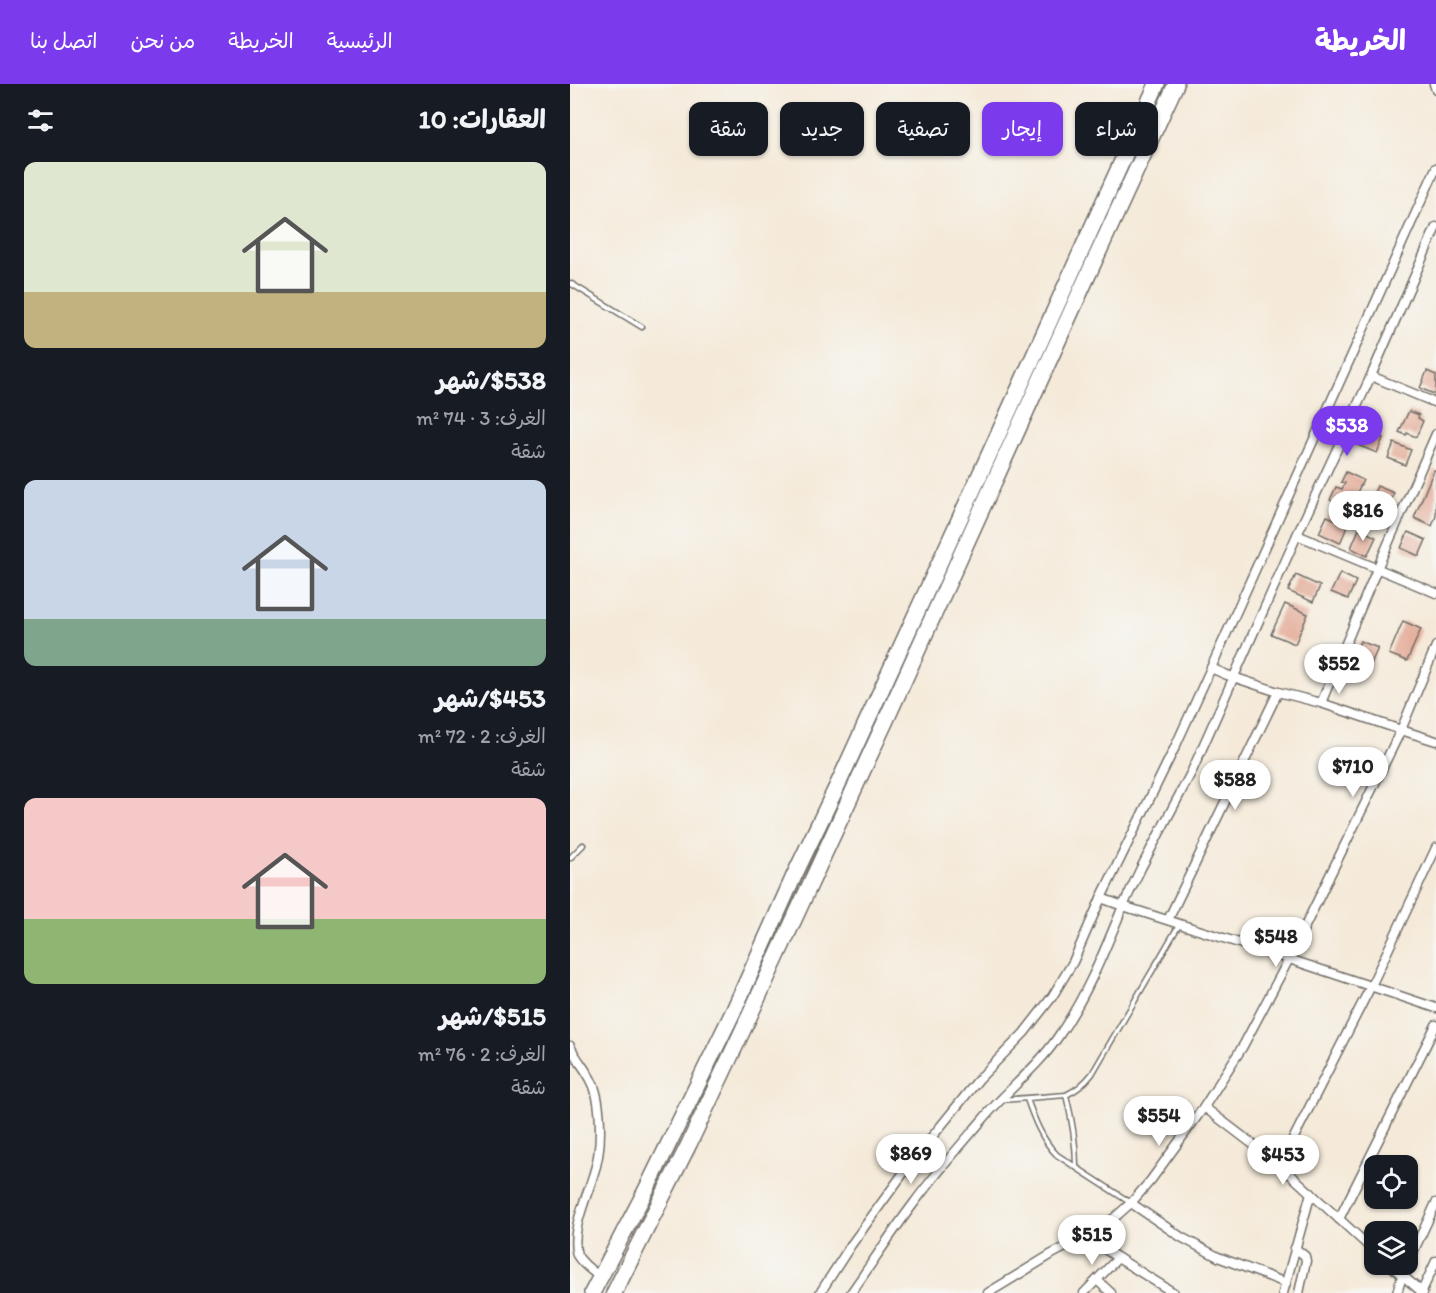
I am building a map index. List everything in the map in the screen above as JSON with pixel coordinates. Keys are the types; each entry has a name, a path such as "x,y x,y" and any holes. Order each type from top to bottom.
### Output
{"highway":[{"path":"592,1293 651,1181 734,1010 1157,84"},
{"path":"617,1291 689,1144 886,720 1176,84"}],"street":[{"path":"1434,84 1436,90"},
{"path":"820,1293 851,1245 910,1164 979,1079 1024,1033 1052,997 1073,962 1101,898 1176,745 1436,168"},
{"path":"851,1293 914,1203 959,1146 1044,1056 1076,1010 1097,969 1141,868 1192,771 1436,227"},
{"path":"1371,376 1436,403"},
{"path":"1321,703 1436,434"},
{"path":"1297,535 1436,593"},
{"path":"988,1293 1113,1219 1151,1180 1204,1107 1243,1046 1289,959 1401,730 1436,646"},
{"path":"1211,668 1278,692 1321,703 1436,741"},
{"path":"1168,920 1278,692"},
{"path":"1280,1165 1371,986 1436,848"},
{"path":"1101,898 1436,1008"},
{"path":"1339,1220 1436,1025"},
{"path":"570,1046 584,1067 595,1091 600,1132 597,1161 575,1223 573,1245 580,1260 600,1277"},
{"path":"1204,1107 1280,1165 1364,1242"},
{"path":"1282,1293 1311,1193"},
{"path":"1131,1203 1181,1237 1218,1257 1286,1283"},
{"path":"1397,1293 1402,1276 1436,1203"},
{"path":"1086,1236 1174,1293"},
{"path":"1295,1248 1305,1256 1306,1261 1299,1293"},
{"path":"1084,1293 1118,1258"},
{"path":"1402,1276 1422,1293 1436,1260"},
{"path":"1096,1280 1111,1293"}],"lane":[{"path":"570,283 642,327"},
{"path":"570,858 583,845"},
{"path":"1000,1100 1066,1095 1079,1088 1092,1074 1179,923"},
{"path":"1066,1095 1076,1144 1077,1167"},
{"path":"1027,1099 1039,1128 1052,1150 1131,1203"}],"building":[{"path":"1427,371 1436,375 1436,395 1420,388"},
{"path":"1409,411 1419,415 1418,418 1423,421 1416,437 1399,432"},
{"path":"1362,429 1383,438 1377,453 1355,444"},
{"path":"1394,443 1411,450 1405,465 1388,458"},
{"path":"1434,470 1436,470 1436,516 1432,526 1414,518"},
{"path":"1346,472 1363,480 1349,509 1330,500 1336,487 1342,489 1345,483 1341,482"},
{"path":"1377,486 1394,493 1386,510 1370,502"},
{"path":"1327,516 1348,525 1340,543 1319,533"},
{"path":"1359,529 1376,537 1367,556 1351,548"},
{"path":"1408,532 1426,540 1419,556 1401,548"},
{"path":"1340,573 1356,581 1348,599 1331,592"},
{"path":"1296,575 1320,586 1313,602 1288,591"},
{"path":"1285,604 1308,614 1295,644 1271,634"},
{"path":"1403,621 1421,629 1407,661 1389,654"},
{"path":"1360,641 1378,648 1370,666 1353,658"}]}
